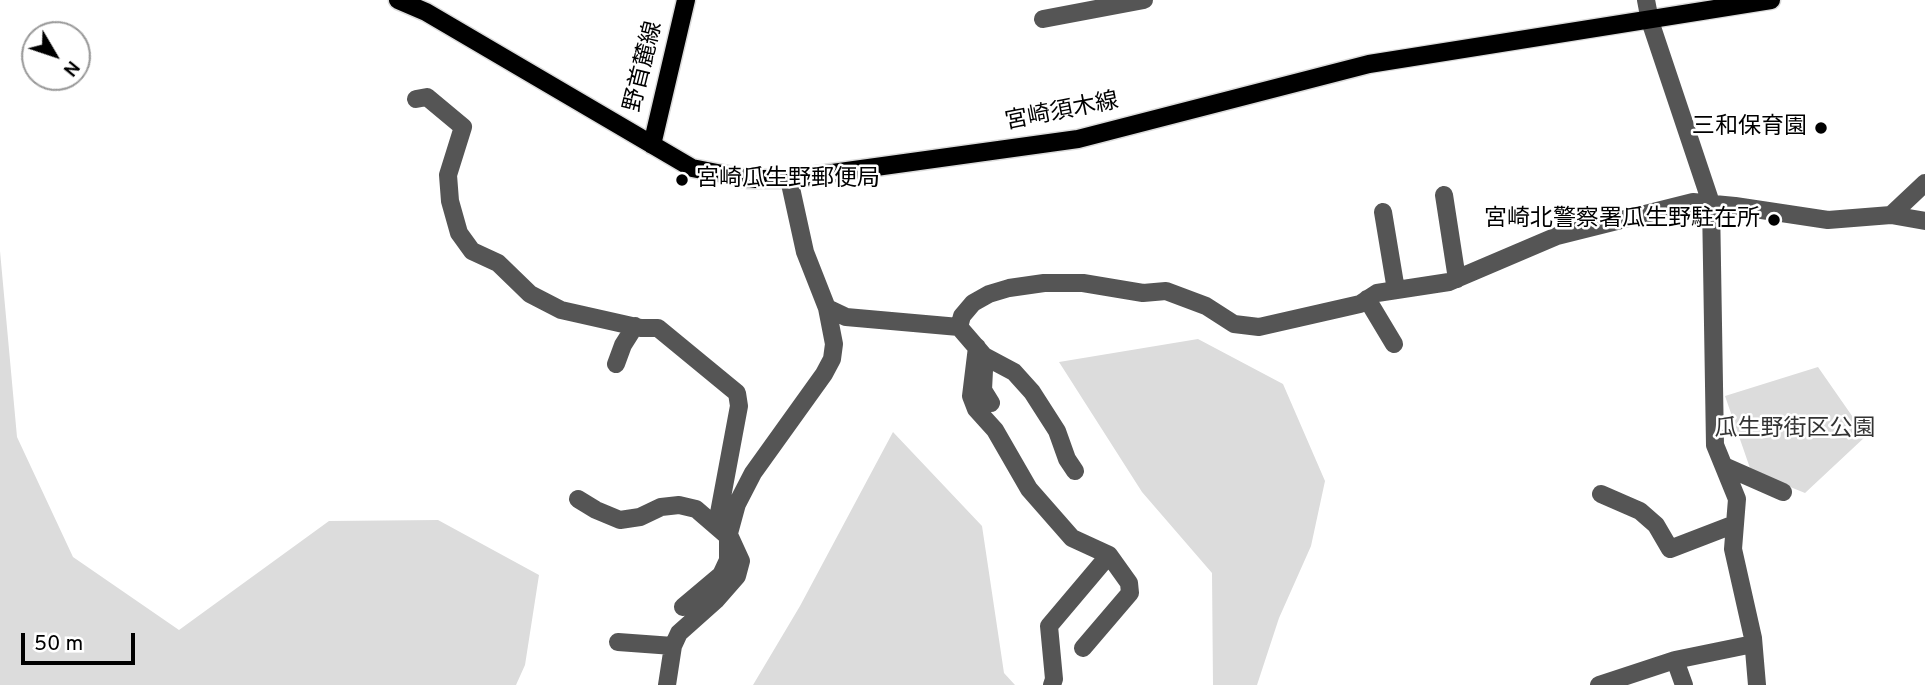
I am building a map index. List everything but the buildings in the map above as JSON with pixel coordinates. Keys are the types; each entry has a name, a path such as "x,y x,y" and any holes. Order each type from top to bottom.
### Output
{"main road":[{"name":"宮崎須木線","path":"398,0 426,12 692,168 748,178 789,179 1078,139 1369,64 1771,0"},
{"name":"野首麓線","path":"652,145 686,0"}],"street":[{"path":"1044,19 1144,0"},
{"path":"1646,0 1650,21 1711,203 1715,445 1737,499 1733,549 1753,644 1757,685"},
{"path":"416,99 427,97 463,127 448,175 450,201 459,233 472,251 498,263 530,294 561,310 635,326 658,328 737,393 739,406 719,513 741,561 737,576 716,600 679,634 673,646 667,685"},
{"path":"683,607 721,575 728,560 728,537 737,504 753,473 832,359 834,344 827,309 805,252 789,179"},
{"path":"1891,215 1925,183"},
{"path":"1444,195 1457,279"},
{"path":"959,327 962,316 973,303 989,294 1044,283 1083,283 1143,293 1166,291 1206,306 1234,324 1259,327 1360,304 1377,293 1449,282 1557,236 1693,202 1828,220 1891,215 1925,221"},
{"path":"1382,212 1396,290"},
{"path":"1367,299 1394,344"},
{"path":"827,309 846,317 959,327 980,352 1014,372 1032,392 1057,431 1067,459 1075,471"},
{"path":"616,364 623,345 635,326"},
{"path":"980,352 983,390 991,403"},
{"path":"980,352 971,396 976,409 995,430 1029,489 1072,538 1109,555 1129,583 1130,593 1083,648"},
{"path":"1724,466 1783,492"},
{"path":"1601,494 1640,511 1656,525 1670,550 1735,524"},
{"path":"578,499 620,520 679,505 696,509 728,537"},
{"path":"1052,685 1054,679 1049,626 1109,555"},
{"path":"618,642 673,646"},
{"path":"1599,685 1675,660 1753,644"},
{"path":"1675,660 1684,685"}],"green space":[{"path":"0,251 17,437 73,557 179,630 329,521 438,520 539,575 525,665 516,685 0,685"},
{"path":"1198,339 1283,384 1325,481 1311,546 1279,618 1257,685 1213,685 1212,573 1142,492 1059,362"},
{"name":"瓜生野街区公園","path":"1818,367 1866,436 1805,493 1751,471 1725,396"},
{"path":"893,432 982,526 1004,673 1015,685 753,685 800,606"}],"place":[{"name":"三和保育園","path":"1821,128"},
{"name":"宮崎瓜生野郵便局","path":"682,180"},
{"name":"宮崎北警察署瓜生野駐在所","path":"1774,220"}]}
